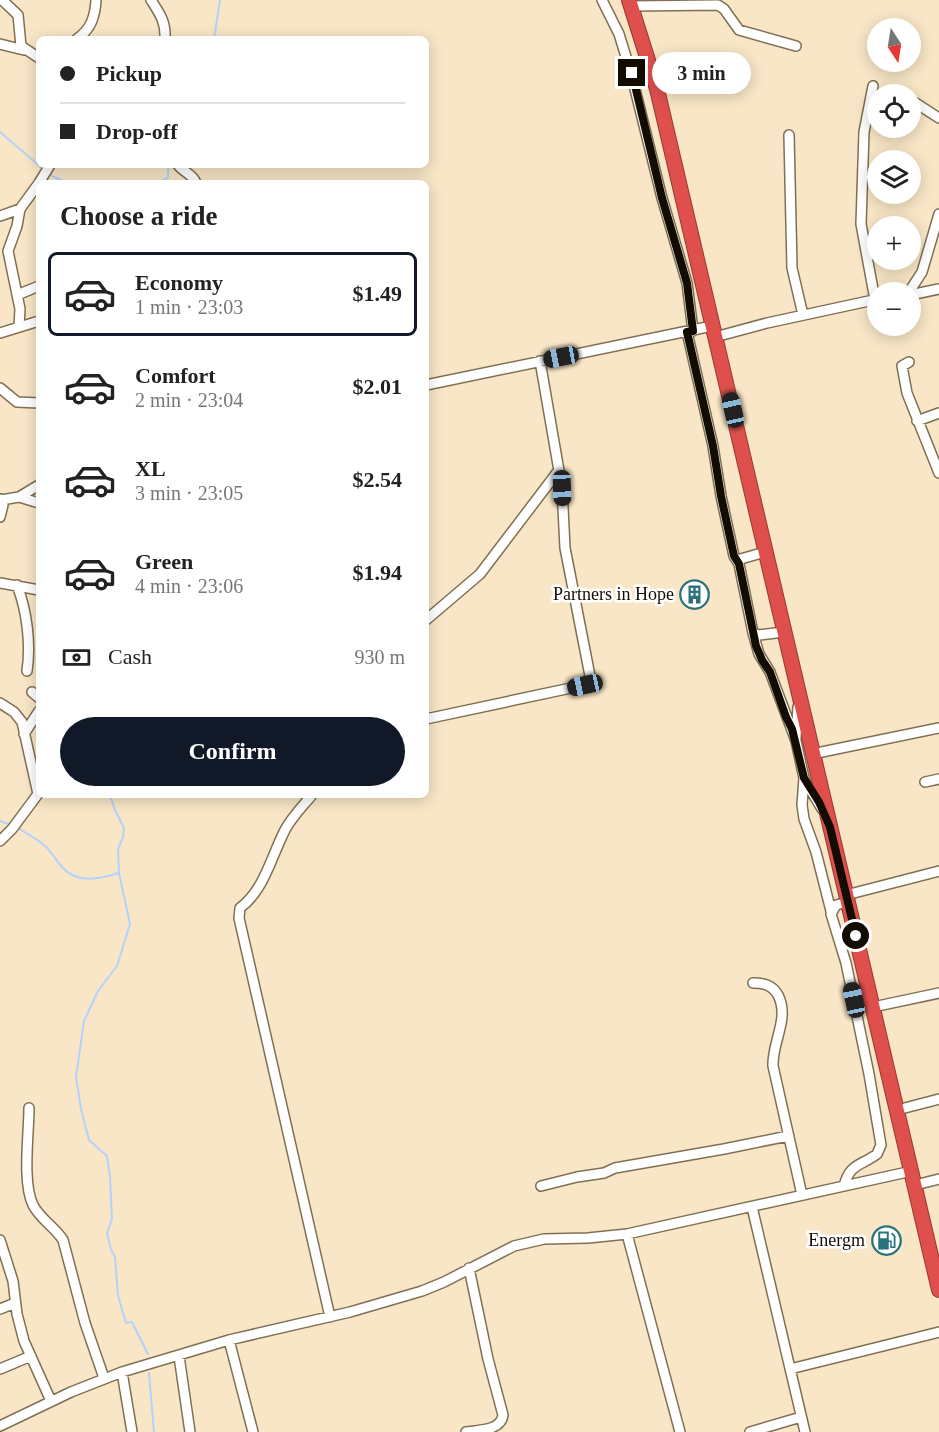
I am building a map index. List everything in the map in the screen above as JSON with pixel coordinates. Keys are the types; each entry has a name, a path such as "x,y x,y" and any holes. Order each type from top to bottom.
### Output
{"highway":[{"path":"630,3 657,89 938,1282"}],"street":[{"path":"2,0 18,15 20,41 24,50"},
{"path":"80,36 91,26 98,0"},
{"path":"151,0 162,15 166,26 165,36"},
{"path":"602,0 619,34 632,73 662,198 687,283 690,332 727,526 759,654 770,672 796,741 804,778 802,805 804,819 816,852 848,974 869,1074 881,1145 877,1154 854,1167 846,1178 844,1186"},
{"path":"630,3 718,6 724,9 740,30 796,46"},
{"path":"0,44 24,50 36,56"},
{"path":"921,106 939,118"},
{"path":"867,117 864,132 861,206 863,236 872,282"},
{"path":"789,135 791,249 795,282 803,315"},
{"path":"180,168 193,176 195,180"},
{"path":"19,326 20,309 8,251 20,209 36,187"},
{"path":"0,216 20,209"},
{"path":"917,282 922,272 939,214"},
{"path":"17,295 36,287"},
{"path":"921,292 939,289"},
{"path":"429,384 690,332 714,332 867,301"},
{"path":"0,333 36,322"},
{"path":"429,718 585,685 591,681 565,548 559,470 540,362"},
{"path":"909,362 902,366 907,393 939,473"},
{"path":"0,388 17,402 36,404"},
{"path":"917,421 939,413"},
{"path":"429,617 480,574 559,470"},
{"path":"19,497 36,487"},
{"path":"0,517 3,505 0,499 19,497 36,502"},
{"path":"737,560 765,552"},
{"path":"0,583 36,589"},
{"path":"17,585 29,648 27,671"},
{"path":"753,633 759,635 784,632"},
{"path":"796,741 798,690"},
{"path":"0,703 18,717 36,786"},
{"path":"24,734 36,716"},
{"path":"813,754 939,728"},
{"path":"27,749 36,748"},
{"path":"804,778 819,802 830,827"},
{"path":"925,782 939,778"},
{"path":"0,841 12,830 36,797"},
{"path":"310,798 287,826 254,895 240,908 239,918 330,1317"},
{"path":"831,911 847,898 939,871"},
{"path":"753,983 764,983 775,990 783,1009 783,1022 774,1051 773,1066 802,1195"},
{"path":"873,1007 939,993"},
{"path":"897,1110 939,1099"},
{"path":"29,1108 27,1153 32,1203 39,1214 58,1231 63,1240 85,1323 104,1378"},
{"path":"542,1186 604,1173 615,1168 788,1136"},
{"path":"0,1425 122,1372 229,1340 330,1317 422,1291 444,1282 500,1251 527,1242 627,1234 844,1186 913,1178 939,1179"},
{"path":"752,1207 805,1432"},
{"path":"627,1234 680,1432"},
{"path":"1,1244 13,1281 15,1304 24,1341 51,1401"},
{"path":"466,1432 497,1426 501,1424 503,1415 488,1359 469,1268"},
{"path":"0,1309 15,1304"},
{"path":"790,1369 939,1332"},
{"path":"229,1340 253,1432"},
{"path":"0,1369 31,1356"},
{"path":"179,1356 190,1432"},
{"path":"122,1372 132,1432"},
{"path":"750,1432 801,1417"}],"waterway":[{"path":"214,36 220,0"},
{"path":"0,132 36,163"},
{"path":"164,180 168,177 168,168"},
{"path":"48,173 61,180"},
{"path":"111,798 124,828 118,849 119,873 130,924 117,966 98,991 84,1021 76,1077 89,1140 107,1156 112,1219 107,1233 115,1257 118,1296 126,1323 132,1322 148,1354"},
{"path":"0,821 11,825"},
{"path":"17,827 44,845 62,867 75,876 89,879 119,873"},
{"path":"149,1373 154,1432"}],"place":[{"name":"Partners in Hope","path":"695,594"},
{"name":"Energm","path":"886,1240"}],"route":[{"path":"632,73 662,198 687,283 693,331 687,332 713,446 725,516 734,556 739,564 756,646 770,672 792,729 804,778 819,802 830,827 856,936"}]}
